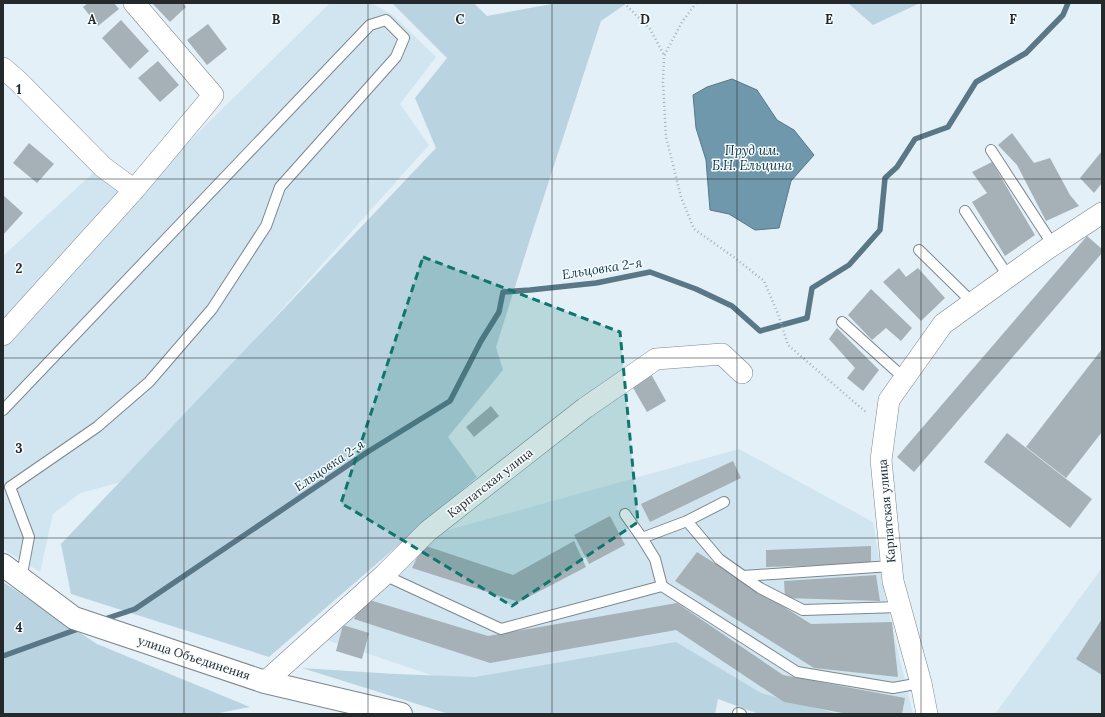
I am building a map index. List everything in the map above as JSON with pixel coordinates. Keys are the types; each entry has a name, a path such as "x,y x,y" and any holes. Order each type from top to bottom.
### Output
{"main road":[{"name":"улица Объединения","path":"3,565 74,618 265,682 401,714"}],"street":[{"path":"3,335 134,190 213,95 134,3"},
{"path":"3,68 18,81 103,167 134,190"},
{"name":"Карпатская улица","path":"927,714 921,683 893,581 891,566 882,460 889,400 942,324 1008,276 1102,213"},
{"name":"Карпатская улица","path":"265,682 384,575 434,526 585,408 656,359 722,354 742,373"}],"lane":[{"path":"3,410 370,25 386,20 404,38 396,57 280,187 266,226 212,309 149,382 97,427 10,486 29,537 21,579"},
{"path":"991,150 1053,245"},
{"path":"965,211 1008,276"},
{"path":"919,250 972,302"},
{"path":"842,322 904,378"},
{"path":"642,538 687,520 724,502"},
{"path":"625,514 655,559 662,586 797,672 893,688 921,683"},
{"path":"687,520 719,559 760,588 803,610 900,607"},
{"path":"743,576 891,566"},
{"path":"384,575 501,629 662,586"}],"path":[{"path":"624,3 650,29 664,56"},
{"path":"696,3 682,22 664,56 663,82 666,137 681,197 694,229 764,281 778,314 788,344 824,377 886,429"}],"highlighted area":[{"path":"423,257 620,332 638,522 512,606 341,503"}],"shaded area":[{"path":"330,3 372,3 394,16 436,57 400,104 429,145 129,480 80,493 53,514 40,572 3,549 3,256 94,172 133,197"},
{"path":"392,3 474,3 487,16 557,3 627,3 601,21 496,347 503,370 448,437 477,477 269,657 71,594 61,544 436,148 415,98 447,58"},
{"path":"848,3 920,3 873,25"},
{"path":"739,449 873,522 885,597 913,714 795,714 678,649 458,684 327,640 445,531"},
{"path":"1102,568 1102,714 995,714"},
{"path":"3,582 97,644 250,707 214,714 3,714"},
{"path":"676,642 761,693 838,714 759,714 718,699 715,714 449,714 302,668 475,677"}],"water":[{"name":"Пруд им. Б.Н. Ельцина","path":"732,79 757,90 777,120 794,130 814,155 791,181 779,228 755,230 729,214 710,210 706,160 696,128 693,95 707,87"}],"building":[{"path":"88,3 114,3 119,9 98,26 83,7"},
{"path":"152,3 183,3 186,7 170,22"},
{"path":"121,20 149,51 130,69 102,38"},
{"path":"208,24 227,49 207,65 187,40"},
{"path":"158,61 179,85 160,102 138,78"},
{"path":"1012,133 1034,163 1050,158 1070,195 1079,206 1046,221 1017,165 998,145"},
{"path":"29,143 54,164 37,183 13,163"},
{"path":"1102,151 1102,183 1094,193 1080,178"},
{"path":"992,162 1035,235 1005,256 972,202 987,193 972,172"},
{"path":"3,195 23,213 3,235"},
{"path":"1087,236 1102,249 1102,253 914,472 897,457"},
{"path":"899,268 906,277 918,268 945,298 921,321 883,282"},
{"path":"871,289 912,328 901,341 886,328 872,340 848,315"},
{"path":"837,328 879,370 863,391 847,378 855,368 829,339"},
{"path":"1102,349 1102,432 1066,478 1026,447"},
{"path":"651,374 666,401 647,412 632,386"},
{"path":"491,406 499,416 474,437 466,427"},
{"path":"1007,433 1092,499 1070,528 984,462"},
{"path":"733,461 741,478 650,522 641,504"},
{"path":"610,516 625,545 589,564 574,535"},
{"path":"574,541 586,567 519,602 412,568 423,545 513,575"},
{"path":"871,546 871,564 766,567 766,550"},
{"path":"697,552 811,624 892,622 898,677 814,668 675,581"},
{"path":"876,575 880,601 785,598 784,581"},
{"path":"363,598 488,636 677,603 783,675 905,698 902,714 848,714 784,702 676,630 490,663 354,619"},
{"path":"1102,619 1102,675 1076,659"},
{"path":"343,625 369,633 362,659 336,651"}],"waterway":[{"name":"Ельцовка 2-я","path":"105,619 135,609 369,451 450,401 481,341 499,312 503,292 596,283 650,272 696,289 732,306 760,331 807,318 812,288 849,265 880,230 885,178 897,167 915,139 948,127 976,82 1026,53 1063,15 1068,3"},
{"name":"Ельцовка 2-я","path":"3,656 78,629"}]}
